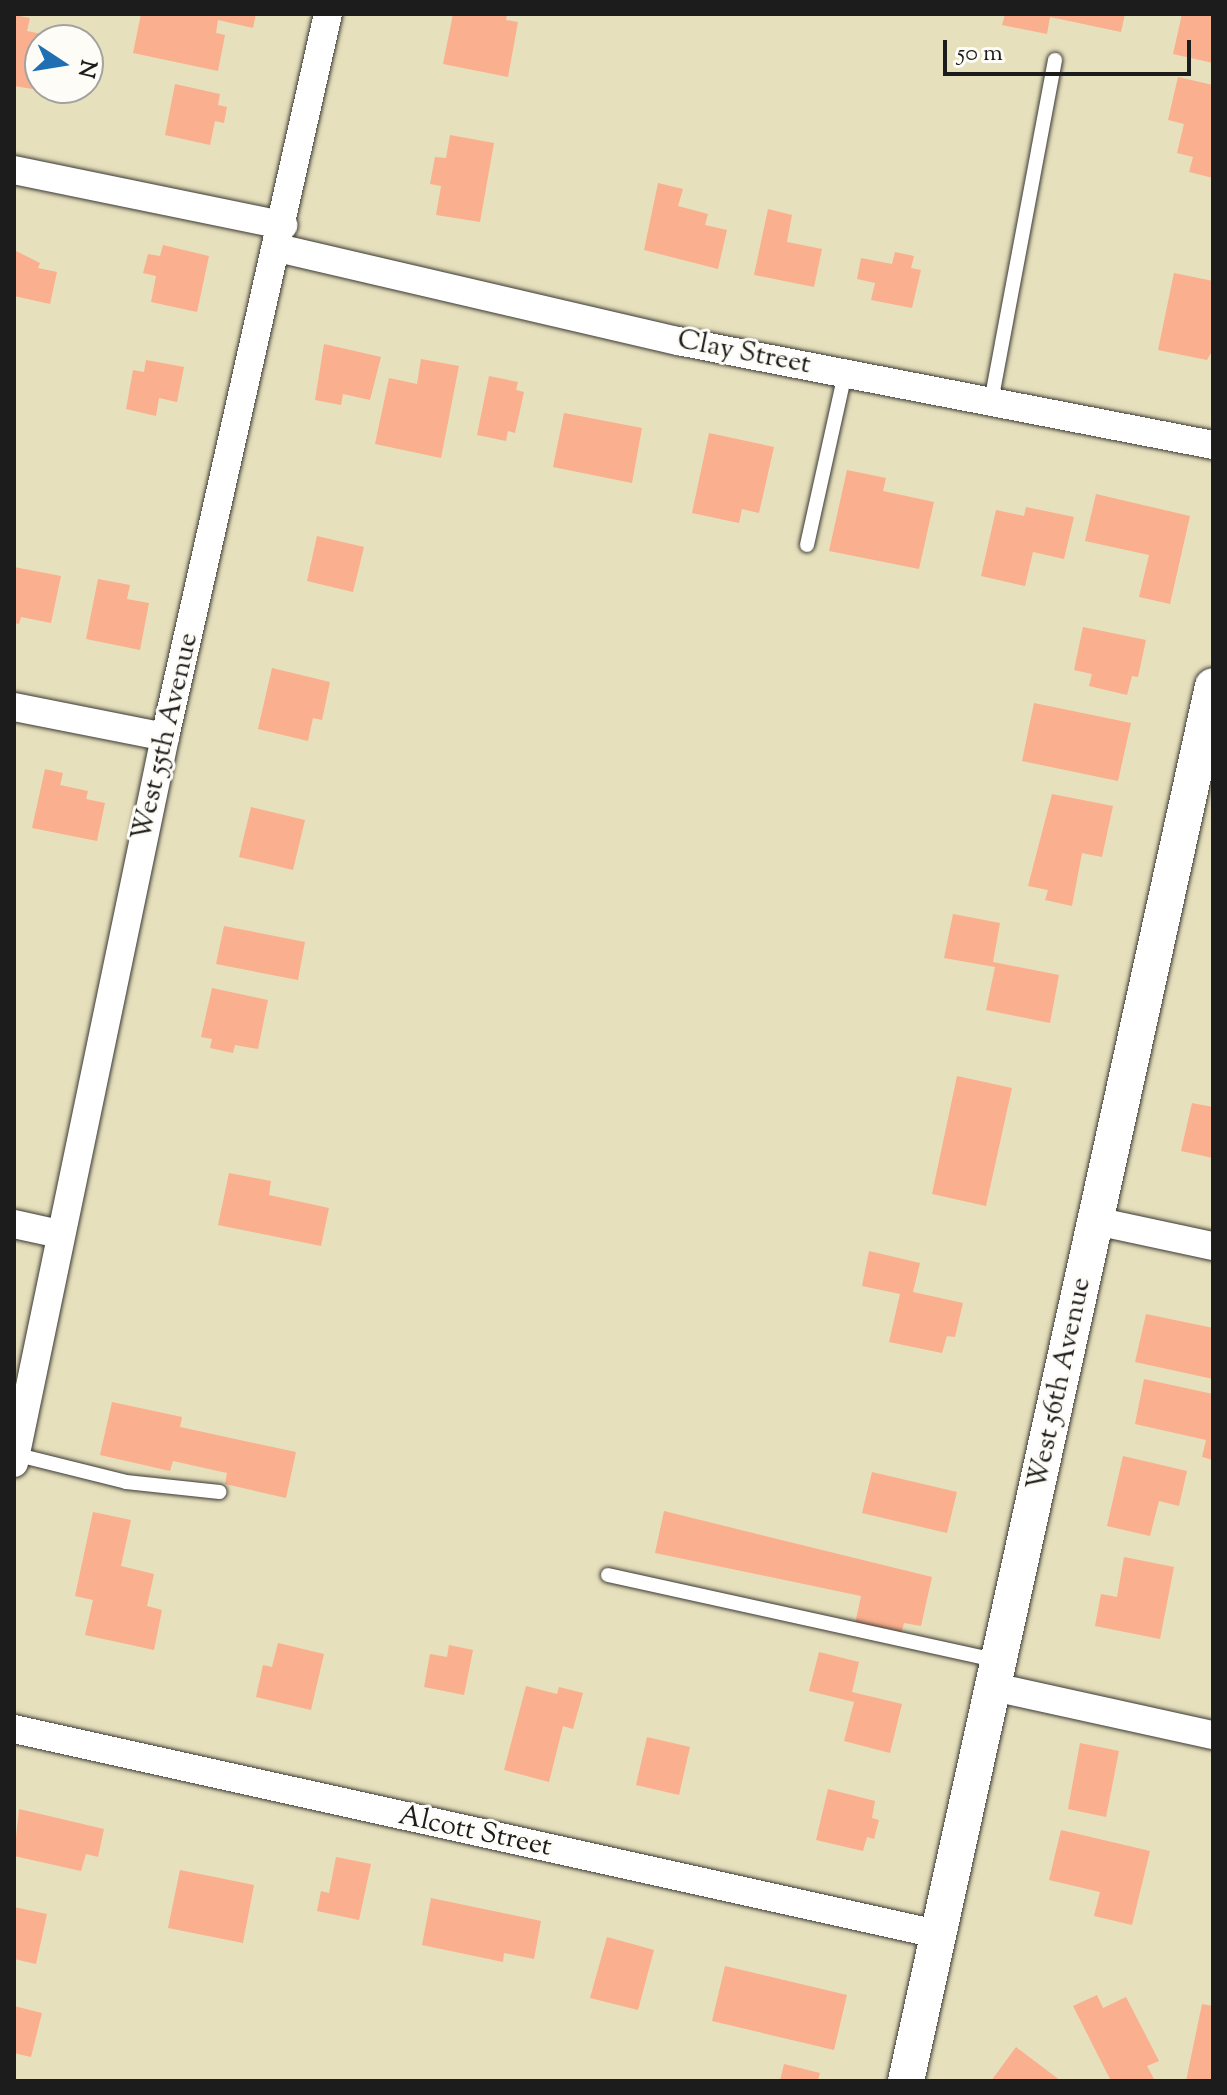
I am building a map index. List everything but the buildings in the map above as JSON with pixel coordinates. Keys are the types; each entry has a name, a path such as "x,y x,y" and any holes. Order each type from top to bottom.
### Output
{"street":[{"name":"West 55th Avenue","path":"15,1457 59,1234 165,737 328,14"},
{"name":"Clay Street","path":"14,170 280,236 678,341 1213,445"},
{"name":"West 56th Avenue","path":"906,2081 1211,703"},
{"path":"14,707 165,737"},
{"path":"1096,1221 1213,1246"},
{"path":"14,1224 59,1234"},
{"path":"997,1674 1213,1735"},
{"name":"Alcott Street","path":"14,1729 937,1934"}],"lane":[{"path":"991,402 1055,60"},
{"path":"807,545 845,373"},
{"path":"15,1457 126,1482 219,1492"},
{"path":"608,1575 997,1674"}]}
